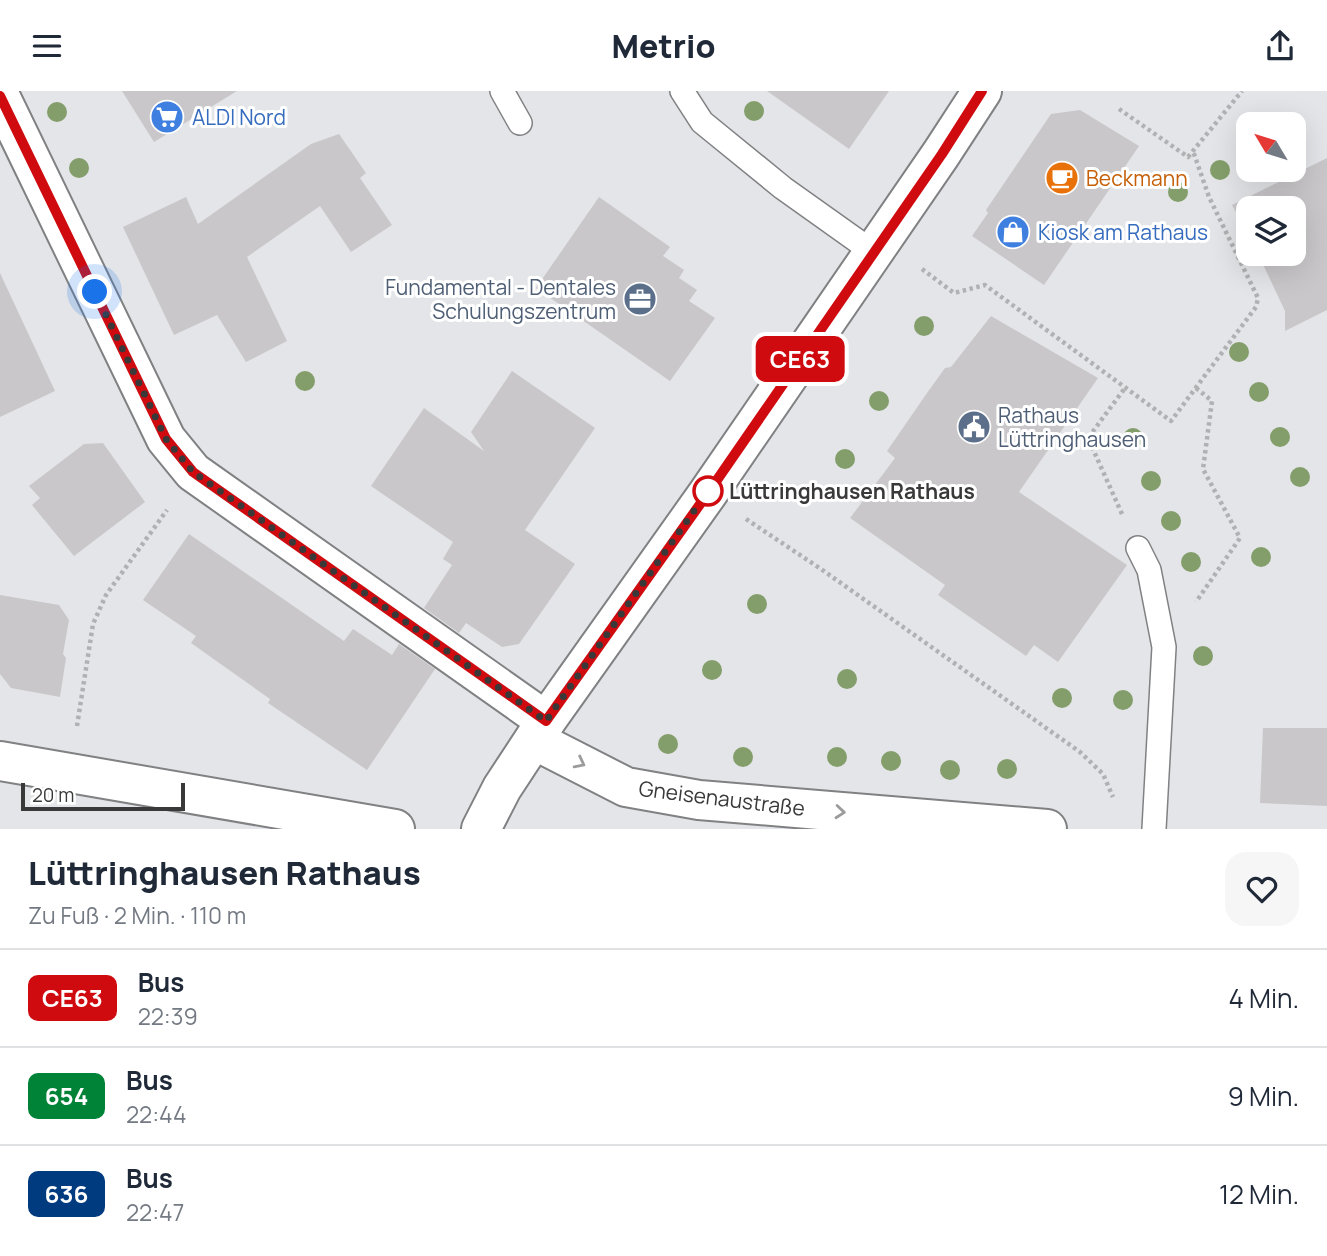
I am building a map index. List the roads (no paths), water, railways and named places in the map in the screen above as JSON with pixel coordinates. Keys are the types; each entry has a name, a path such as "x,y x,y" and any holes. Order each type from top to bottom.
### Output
{"street":[{"path":"481,829 502,788 540,731 708,493 942,154 982,91"},
{"name":"Gneisenaustraße","path":"0,96 166,439 193,472 540,731 626,787 699,800 1047,829"},
{"path":"0,761 395,829"}],"lane":[{"path":"502,91 520,123"},
{"path":"682,91 702,122 783,188 878,245"},
{"path":"1138,548 1149,570 1164,647 1154,829"}],"place":[{"name":"ALDI Nord","path":"167,117"},
{"name":"Beckmann","path":"1062,178"},
{"name":"Kiosk am Rathaus","path":"1013,232"},
{"name":"Fundamental - Dentales Schulungszentrum","path":"640,299"},
{"name":"Rathaus Lüttringhausen","path":"974,427"},
{"name":"Lüttringhausen Rathaus","path":"708,491"}]}
